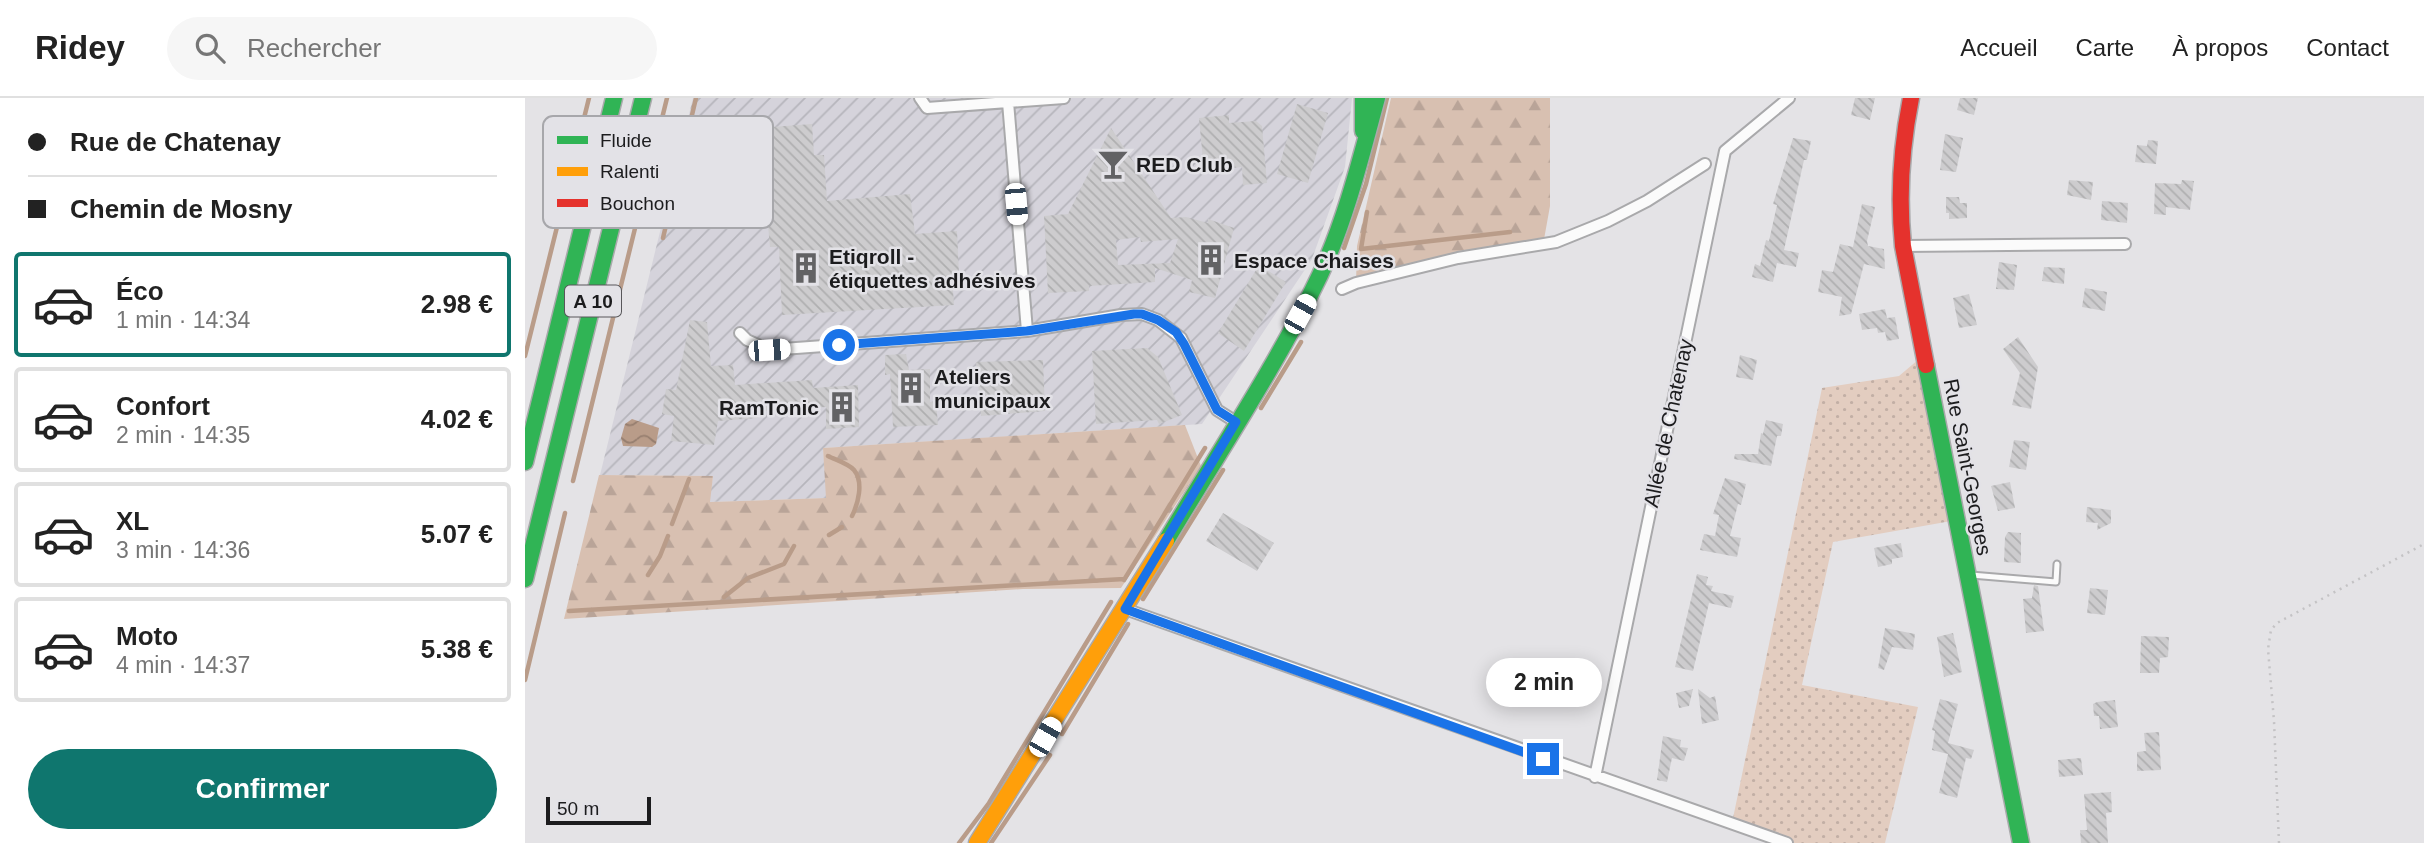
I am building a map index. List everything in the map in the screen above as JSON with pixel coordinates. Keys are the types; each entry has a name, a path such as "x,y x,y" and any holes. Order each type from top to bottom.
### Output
{"main road":[{"name":"A 10","path":"610,116 614,98"},
{"name":"A 10","path":"639,116 643,98"},
{"path":"1361,157 1363,98"},
{"path":"977,843 1125,609 1308,300 1337,232 1377,98"},
{"name":"Rue Saint-Georges","path":"1911,98 1899,179 1903,246 2021,843"},
{"name":"A 10","path":"525,462 582,228"},
{"name":"A 10","path":"525,579 611,228"}],"street":[{"path":"924,103 1064,98"},
{"path":"1342,289 1356,283 1458,258 1556,242 1618,216 1667,189 1725,151 1789,98"},
{"path":"1008,102 1027,331"},
{"name":"Allée de Chatenay","path":"1594,777 1725,151"},
{"path":"1903,246 2125,244"},
{"path":"740,333 747,340 769,350 1027,331 1142,314 1158,320 1181,338 1217,410 1236,422"},
{"path":"1125,609 1787,843"}],"lane":[{"path":"1968,575 2056,582 2057,564"}],"path":[{"path":"2279,843 2273,695 2268,649 2271,630 2277,623 2424,544"}],"shaded area":[{"path":"693,98 1352,98 1345,167 1312,259 1202,424 823,448 827,498 709,502 713,476 600,475 661,228 773,228 773,116 689,116"},
{"path":"1925,354 1957,520 1833,542 1802,685 1918,707 1885,843 1788,843 1732,823 1822,388 1899,376"}],"green space":[{"path":"1391,98 1550,98 1550,206 1543,245 1356,283 1357,246"},
{"path":"1185,425 1201,466 1121,588 1023,589 564,619 599,475 713,476 710,502 826,498 823,448"}],"water":[{"path":"632,419 659,428 656,444 652,447 623,446 621,438 625,424"}],"building":[{"path":"1855,98 1875,98 1870,120 1851,115"},
{"path":"1960,98 1978,98 1974,115 1957,110"},
{"path":"1297,104 1328,113 1308,183 1277,174"},
{"path":"1229,115 1229,123 1256,121 1262,126 1267,183 1243,185 1242,167 1204,171 1199,118"},
{"path":"812,124 814,155 824,155 827,201 910,194 915,234 957,231 959,274 952,275 954,305 782,315 779,247 770,247 768,228 773,228 773,127"},
{"path":"1111,128 1171,218 1186,217 1208,223 1208,219 1234,228 1215,298 1189,292 1192,280 1155,268 1155,282 1089,286 1089,291 1048,293 1044,216 1068,214","holes":["1140,237 1141,242 1178,239 1170,263 1118,265 1116,240"]},
{"path":"1945,134 1963,138 1956,172 1940,170"},
{"path":"1793,138 1811,141 1807,160 1804,160 1784,250 1799,253 1796,267 1777,263 1773,282 1752,277 1755,264 1760,266 1766,240 1769,241 1777,205 1773,204"},
{"path":"2148,140 2158,141 2156,164 2135,162 2137,145 2147,146"},
{"path":"2069,180 2093,182 2091,200 2067,195"},
{"path":"2182,180 2194,181 2190,210 2166,207 2166,215 2154,214 2155,183 2181,184"},
{"path":"1946,197 1959,197 1960,203 1967,203 1967,218 1949,219 1949,213 1946,213"},
{"path":"2102,201 2128,203 2127,223 2101,220"},
{"path":"1862,204 1875,207 1867,241 1868,246 1884,249 1885,269 1864,264 1851,314 1839,316 1842,297 1818,292 1822,270 1833,272 1840,244 1853,247"},
{"path":"1999,262 2017,265 2014,290 1996,289"},
{"path":"1259,265 1286,282 1244,351 1218,333"},
{"path":"2044,267 2065,268 2064,284 2042,281"},
{"path":"2085,288 2107,292 2105,311 2082,307"},
{"path":"1969,294 1977,325 1959,328 1953,298"},
{"path":"1885,309 1887,318 1895,317 1899,339 1887,341 1885,332 1878,333 1877,328 1862,330 1859,314"},
{"path":"690,320 707,322 711,366 733,365 735,385 812,380 813,388 858,385 859,427 826,429 826,407 777,410 757,412 758,418 718,421 714,445 671,441 674,416 662,414 666,389 676,390"},
{"path":"2018,337 2038,367 2031,409 2012,405 2020,373 2003,349"},
{"path":"1147,348 1158,357 1182,415 1159,424 1157,420 1096,424 1092,351"},
{"name":"Ateliers municipaux","path":"906,354 909,370 930,369 930,402 936,401 938,425 893,427 890,374 885,375 885,355"},
{"path":"1740,355 1757,360 1753,380 1736,377"},
{"path":"1043,360 1045,411 981,416 976,362"},
{"path":"1766,420 1783,424 1781,436 1777,436 1771,466 1734,459 1735,454 1758,454"},
{"path":"2014,440 2030,442 2026,470 2009,467"},
{"path":"1725,478 1746,484 1730,536 1741,538 1737,557 1700,550 1704,534 1715,536 1719,515 1713,514"},
{"path":"2010,482 2015,508 1998,511 1991,486"},
{"path":"2087,507 2111,510 2111,523 2097,530 2098,523 2086,522"},
{"path":"1223,513 1274,543 1257,571 1206,541"},
{"path":"2008,532 2021,533 2021,563 2004,562 2005,537"},
{"path":"1901,543 1903,557 1892,559 1892,564 1878,567 1874,548"},
{"path":"1697,574 1708,577 1706,585 1713,586 1711,591 1734,596 1731,608 1709,603 1693,671 1675,667"},
{"path":"2034,585 2038,586 2044,631 2026,633 2023,599 2032,598"},
{"path":"2090,588 2108,590 2105,615 2087,613"},
{"path":"1885,628 1915,634 1913,650 1892,647 1884,670 1878,668"},
{"path":"1953,633 1962,672 1944,677 1937,637"},
{"path":"2141,636 2169,637 2168,657 2160,658 2159,673 2140,673"},
{"path":"1693,689 1689,706 1679,708 1676,693"},
{"path":"1698,689 1710,698 1715,696 1719,720 1702,724"},
{"path":"1940,699 1958,704 1948,743 1974,750 1971,759 1966,758 1957,798 1939,793 1948,754 1932,750 1935,731 1932,730"},
{"path":"2115,700 2118,727 2100,729 2099,716 2094,716 2093,704"},
{"path":"2159,732 2161,770 2137,771 2137,752 2146,751 2144,733"},
{"path":"1663,736 1681,740 1680,747 1688,748 1684,761 1672,758 1667,782 1657,780"},
{"path":"2081,758 2083,775 2059,777 2058,760"},
{"path":"2111,792 2112,812 2106,813 2108,843 2081,843 2080,830 2087,830 2084,794"}],"waterway":[{"path":"585,116 589,98"},
{"path":"663,116 667,98"},
{"path":"692,116 696,98"},
{"path":"1344,248 1366,184 1387,98"},
{"path":"1367,212 1361,249 1510,232"},
{"path":"525,356 557,228"},
{"path":"573,481 635,228"},
{"path":"663,238 665,228"},
{"path":"1261,408 1301,342"},
{"path":"1124,580 1205,448"},
{"path":"828,456 849,466 857,475 859,493 852,516"},
{"path":"1143,599 1223,470"},
{"path":"672,524 689,479"},
{"path":"525,680 565,513"},
{"path":"829,535 842,527"},
{"path":"648,575 668,536"},
{"path":"724,597 748,578 784,564 794,546"},
{"path":"569,611 1124,579"},
{"path":"959,843 989,803 1111,602"},
{"path":"1062,734 1128,624"},
{"path":"991,843 1050,755"}],"traffic: fast":[{"path":"610,116 614,98"},
{"path":"639,116 643,98"},
{"path":"1363,98 1363,131"},
{"path":"1166,541 1266,376 1320,275 1345,210 1377,98"},
{"path":"525,462 582,228"},
{"path":"525,579 611,228"},
{"path":"1926,365 2021,843"}],"traffic: slow":[{"path":"977,843 1166,541"}],"traffic: jam":[{"path":"1911,98 1901,172 1901,227 1926,365"}],"place":[{"name":"RED Club","path":"1113,164"},
{"name":"Espace Chaises","path":"1211,260"},
{"name":"Etiqroll - étiquettes adhésives","path":"806,268"},
{"name":"Ateliers municipaux","path":"911,388"},
{"name":"RamTonic","path":"842,407"}],"route":[{"path":"839,345 1057,328 1121,315 1142,314 1158,320 1181,338 1213,405 1236,422 1125,609 1543,759"}]}
